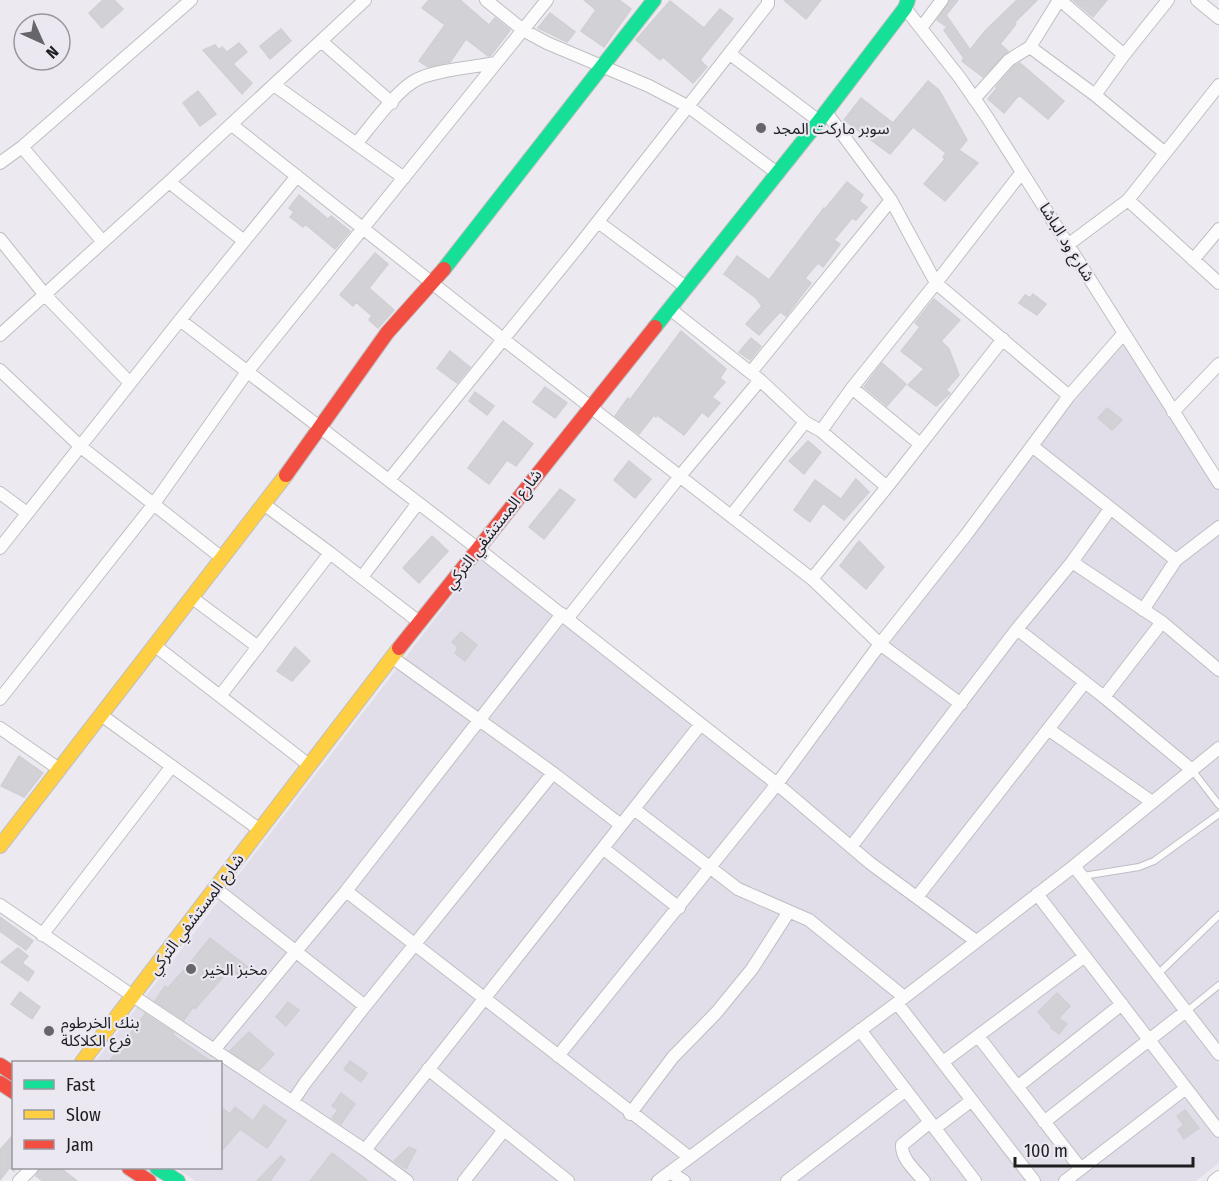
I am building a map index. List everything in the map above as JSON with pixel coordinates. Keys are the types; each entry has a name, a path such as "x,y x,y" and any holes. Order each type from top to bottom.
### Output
{"street":[{"path":"0,163 22,147 191,0"},
{"path":"0,335 170,182 365,0"},
{"path":"486,0 523,30 566,53 650,86 689,107 777,173"},
{"path":"0,699 153,505 247,372 547,0"},
{"path":"0,846 191,597 265,505 387,333 433,283 654,0"},
{"path":"389,480 689,107 768,4 768,0"},
{"path":"921,28 942,0"},
{"path":"974,99 1010,60 1030,47 1059,0 1124,55"},
{"path":"1095,95 1168,0"},
{"path":"1197,0 1219,18"},
{"name":"شارع ود الباشا","path":"906,4 974,99 1022,172 1219,483"},
{"name":"شارع المستشفي التركي","path":"83,1061 419,622 687,288 822,116 906,4"},
{"path":"321,41 392,103"},
{"path":"1030,47 1095,95 1165,153"},
{"path":"730,54 822,116 891,200 936,283 1069,396"},
{"path":"356,144 414,81 496,63"},
{"path":"274,85 404,178"},
{"path":"1068,244 1128,200 1218,87"},
{"path":"232,125 502,339 812,579 880,644 961,704"},
{"path":"22,147 103,242"},
{"path":"821,431 852,388 1022,172"},
{"path":"0,548 297,176"},
{"path":"170,182 244,241"},
{"path":"213,1050 346,891 479,720 680,476 891,200"},
{"path":"1128,200 1219,284"},
{"path":"598,222 687,288"},
{"path":"1193,260 1219,230"},
{"path":"0,239 45,295 130,383"},
{"path":"670,309 756,376 805,422 821,431 887,487"},
{"path":"180,320 565,617 700,726 777,784 898,885 976,941"},
{"path":"558,1056 777,784 880,644 966,535 1069,396 1124,333"},
{"path":"812,579 1003,339"},
{"path":"1173,412 1219,364"},
{"path":"0,370 81,447 222,558"},
{"path":"1206,379 1219,383"},
{"path":"852,388 920,444"},
{"path":"731,516 805,422"},
{"path":"1032,446 1176,560"},
{"path":"0,493 27,513"},
{"path":"362,578 418,503"},
{"path":"265,505 419,622"},
{"path":"851,847 1017,629 1072,562 1110,509"},
{"path":"1143,610 1176,560 1219,527"},
{"path":"220,696 330,553"},
{"path":"1072,562 1162,622 1219,670"},
{"path":"191,597 258,647"},
{"path":"1104,697 1162,622"},
{"path":"1017,629 1192,770"},
{"path":"154,645 309,765"},
{"path":"393,658 621,825"},
{"path":"917,897 1085,682"},
{"path":"101,714 260,830"},
{"path":"365,1150 700,726"},
{"path":"0,728 60,769"},
{"path":"1048,729 1152,802"},
{"path":"658,1181 901,1000 1074,866 1219,748"},
{"path":"42,935 172,766"},
{"path":"293,1101 365,1006 553,773"},
{"path":"634,809 738,889 788,913 809,920 901,1000 971,1101 1034,1181"},
{"path":"604,849 679,908"},
{"path":"1074,866 1219,1053"},
{"path":"215,888 365,1006"},
{"path":"346,891 688,1157"},
{"path":"1037,894 1219,1131"},
{"path":"0,905 213,1050 293,1101 407,1181"},
{"path":"630,1114 673,1057 716,1012 752,969 788,913"},
{"path":"943,1062 1085,956"},
{"path":"1017,1087 1122,1004"},
{"path":"1044,1122 1186,1011"},
{"path":"860,1030 975,1181"},
{"path":"978,1036 1081,1169"},
{"path":"428,1070 568,1181"},
{"path":"1065,1181 1186,1088"},
{"path":"787,1181 906,1090"},
{"path":"924,1181 905,1157 902,1145 971,1101"},
{"path":"464,1181 504,1130"},
{"path":"19,1181 30,1169"},
{"path":"132,1169 149,1181"},
{"path":"160,1169 178,1181"},
{"path":"670,1172 684,1181"},
{"path":"1214,1181 1219,1177"}],"lane":[{"path":"1192,770 1219,805"},
{"path":"1083,876 1139,867 1154,861 1219,814"},
{"path":"1158,974 1219,915"},
{"path":"1186,1011 1219,985"}],"shaded area":[{"path":"1122,342 1219,485 1219,1163 1196,1181 196,1181 177,1169 222,1169 222,1061 96,1061 481,559 778,777 916,598"}],"building":[{"path":"103,0 114,0 123,9 102,28 89,13"},
{"path":"429,0 460,0 489,25 495,18 510,30 491,55 488,56 466,39 450,62 428,67 419,61 445,25 422,8"},
{"path":"584,0 619,0 631,9 604,47 581,31 596,10"},
{"path":"784,0 821,0 806,19"},
{"path":"950,0 958,0 946,15 970,50 985,31 1017,0 1037,0 1014,23 1016,24 1000,44 1008,51 983,77 962,61 964,58 944,30 947,27 937,20"},
{"path":"1073,0 1107,0 1093,17"},
{"path":"670,1 704,28 720,9 733,19 700,60 707,67 693,83 663,57 660,60 636,40"},
{"path":"550,13 575,32 567,42 538,28"},
{"path":"281,29 291,41 270,59 260,46"},
{"path":"239,43 247,52 233,64 252,83 242,94 203,50 215,45 219,50 222,47 227,52"},
{"path":"1020,63 1064,101 1048,119 1019,95 1004,113 988,99 1014,66"},
{"path":"928,81 939,90 967,140 959,150 978,163 945,201 924,184 945,159 943,157 946,153 913,127 890,154 844,120 861,98 893,123"},
{"path":"198,91 216,114 200,126 183,103"},
{"path":"847,182 863,195 859,201 867,207 856,220 852,218 834,240 840,244 823,267 818,263 805,278 811,283 786,316 780,312 759,335 746,324 762,306 756,298 724,274 737,256 769,280 824,208"},
{"path":"299,195 328,219 331,216 350,231 335,249 305,224 303,227 290,217 294,212 289,208"},
{"path":"375,253 388,264 369,288 394,310 378,328 369,320 372,316 356,302 353,306 340,295"},
{"path":"1033,294 1046,304 1037,315 1019,303 1025,295 1030,298"},
{"path":"934,299 960,320 941,341 949,349 959,375 946,390 950,393 936,406 908,385 924,369 901,351 920,327 915,323"},
{"path":"681,331 726,369 720,378 725,382 712,397 720,403 708,417 702,412 684,435 657,415 656,417 654,415 639,434 615,416 628,398 630,400"},
{"path":"751,338 761,346 750,360 739,352"},
{"path":"450,351 470,367 457,383 437,368"},
{"path":"882,363 906,384 887,406 864,387"},
{"path":"545,387 567,403 555,418 533,402"},
{"path":"475,392 494,406 487,415 469,401"},
{"path":"1107,408 1122,420 1112,430 1098,418"},
{"path":"503,421 533,444 516,466 507,460 489,484 468,468"},
{"path":"808,441 821,452 804,474 789,461"},
{"path":"629,461 651,479 635,498 614,480"},
{"path":"856,479 869,492 844,520 823,503 810,522 794,510 815,480 841,499"},
{"path":"560,489 575,500 544,539 529,527"},
{"path":"432,536 448,551 419,583 403,568"},
{"path":"859,541 884,567 866,589 840,566"},
{"path":"461,632 477,645 465,661 455,653 458,647 452,642"},
{"path":"295,647 310,661 292,681 277,671"},
{"path":"19,756 43,773 24,797 1,786"},
{"path":"0,917 33,941 26,950 0,931"},
{"path":"210,938 249,968 242,978 230,969 195,1009 193,1007 184,1020 155,1001 165,986 168,988"},
{"path":"18,948 28,956 22,963 34,972 28,981 1,962"},
{"path":"20,992 40,1007 32,1019 11,1004"},
{"path":"1057,993 1070,1006 1059,1018 1067,1024 1059,1034 1038,1012"},
{"path":"288,1002 299,1010 286,1026 276,1017"},
{"path":"145,1014 211,1061 110,1061"},
{"path":"249,1032 274,1054 259,1070 230,1051"},
{"path":"350,1061 367,1073 361,1082 344,1069"},
{"path":"341,1093 355,1104 341,1124 332,1118 338,1110 332,1106"},
{"path":"264,1105 286,1121 267,1148 240,1129 222,1151 222,1108 230,1114 235,1107 253,1121"},
{"path":"1185,1110 1199,1128 1184,1139 1178,1130 1184,1125 1177,1116"},
{"path":"12,1136 12,1169 10,1167 0,1180 0,1150"},
{"path":"409,1147 416,1150 406,1169 394,1161"},
{"path":"332,1153 368,1181 310,1181"},
{"path":"281,1156 285,1160 270,1181 257,1181"},
{"path":"39,1169 62,1169 77,1181 43,1181 36,1176"}],"traffic: fast":[{"path":"444,269 654,0"},
{"path":"655,327 819,121 905,8 908,0"},
{"path":"159,1169 178,1181"}],"traffic: slow":[{"path":"0,846 286,475"},
{"path":"83,1061 399,648"}],"traffic: jam":[{"path":"286,475 387,333 444,269"},
{"path":"399,648 655,327"},
{"path":"0,1065 12,1073"},
{"path":"0,1083 12,1091"},
{"path":"131,1169 149,1181"}],"place":[{"name":"سوبر ماركت المجد","path":"761,128"},
{"name":"مخبز الخير","path":"191,969"},
{"name":"بنك الخرطوم فرع الكلاكلة","path":"49,1031"}]}
